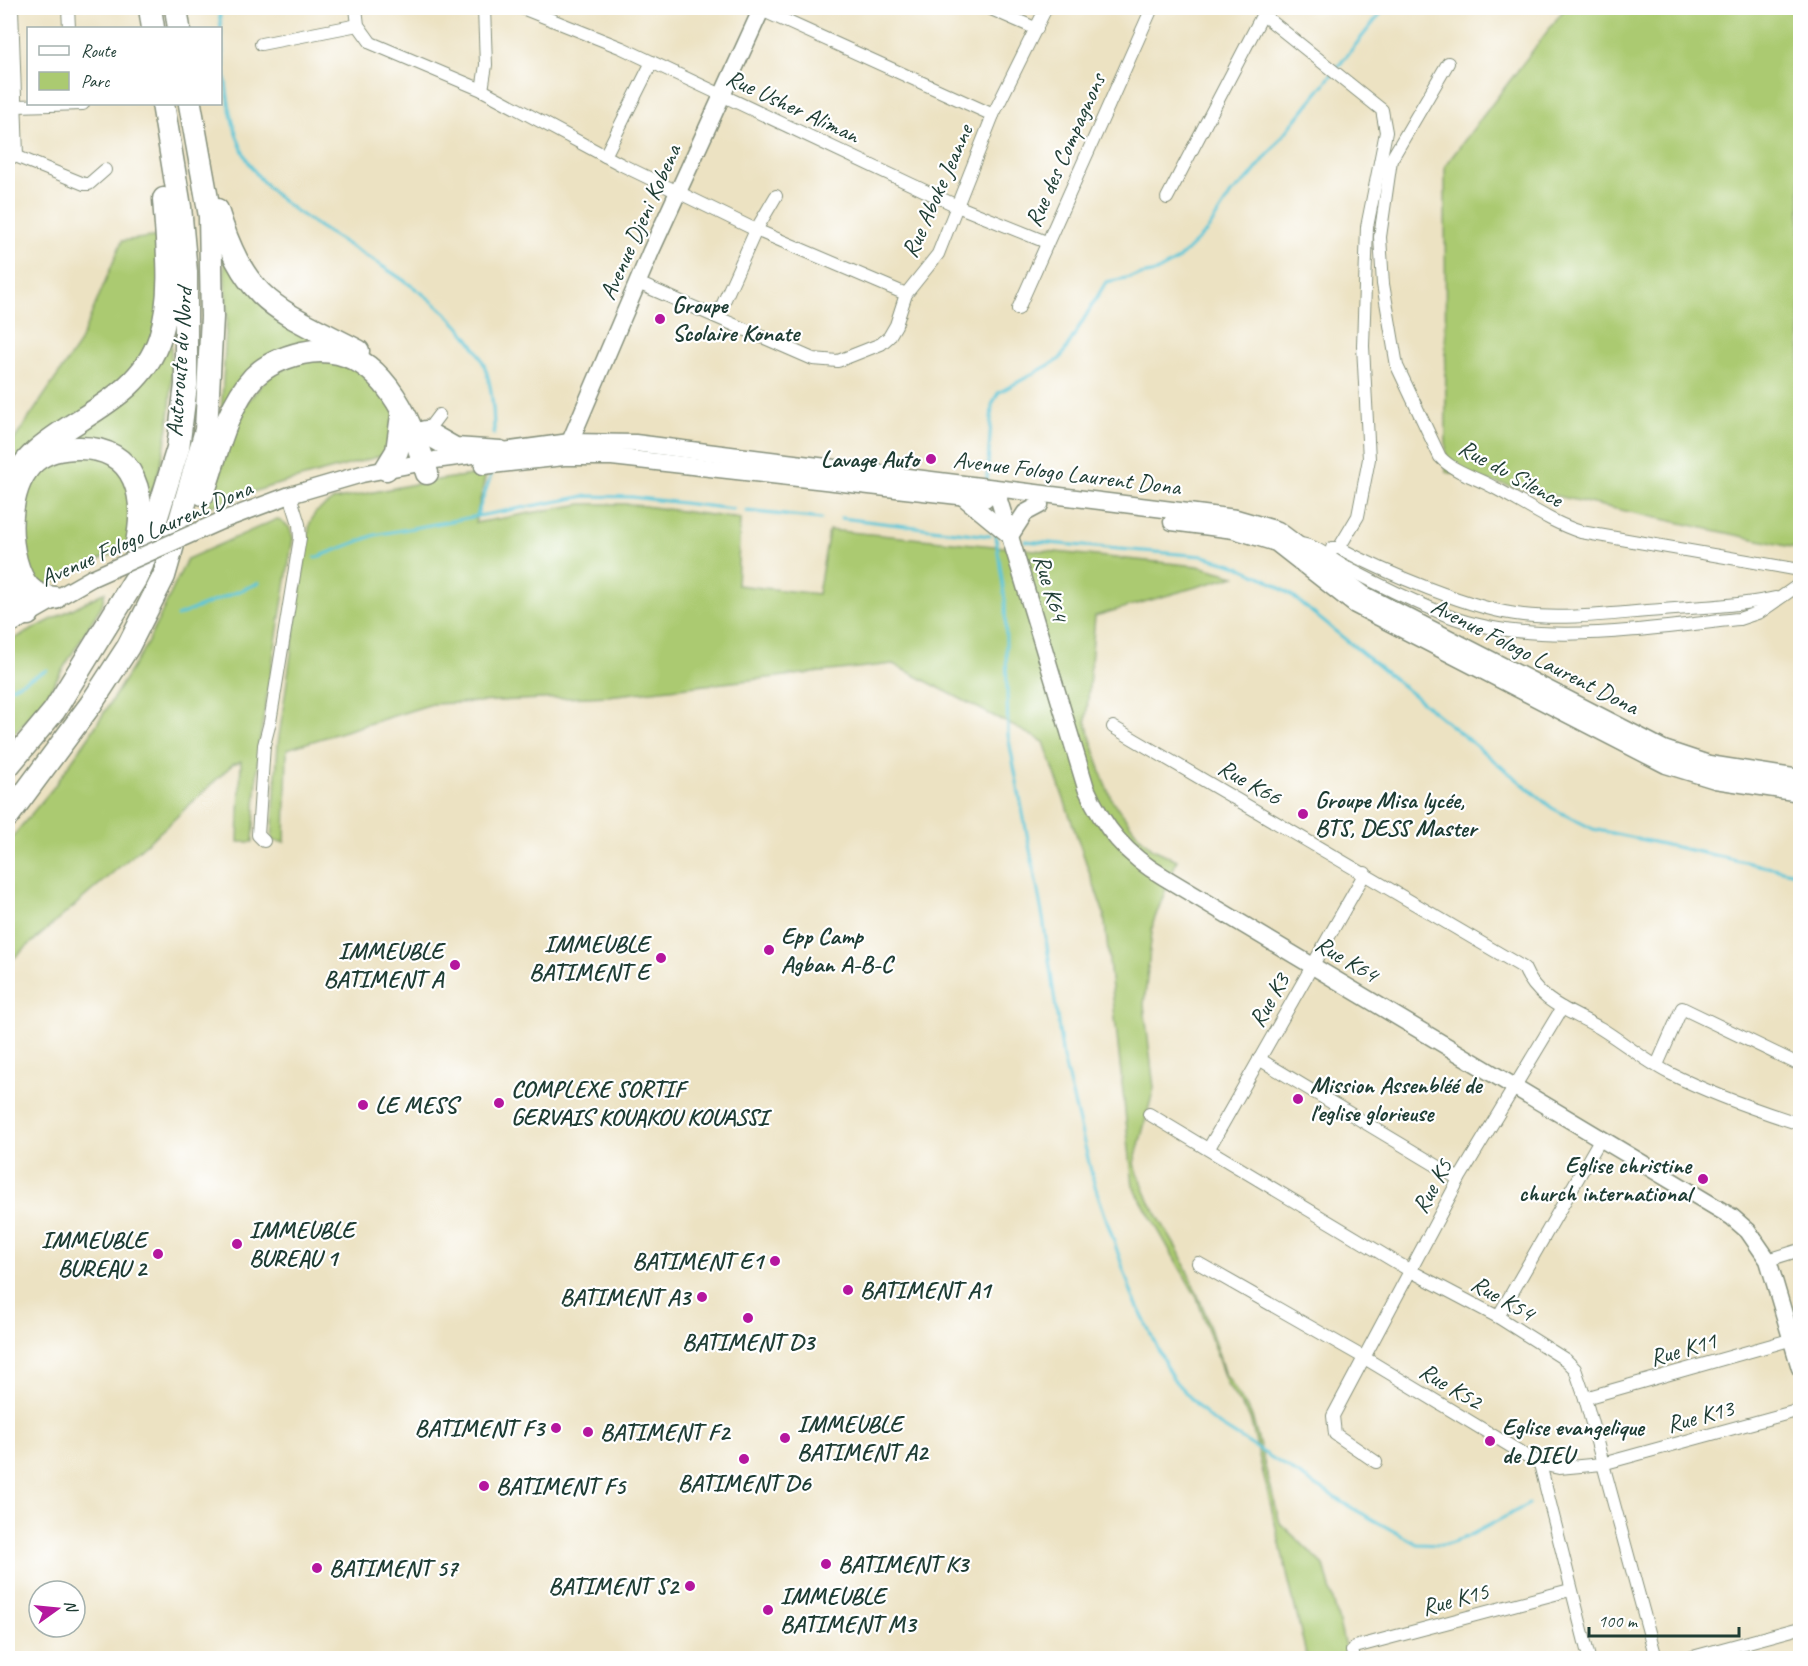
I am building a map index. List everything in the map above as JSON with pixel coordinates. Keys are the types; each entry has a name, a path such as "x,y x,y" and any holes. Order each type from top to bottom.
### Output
{"highway":[{"path":"150,8 153,27"},
{"path":"176,8 179,27"},
{"name":"Autoroute du Nord","path":"8,766 54,711 126,596 142,565 178,448 186,385 186,272 180,207 163,105"},
{"name":"Autoroute du Nord","path":"8,816 51,761 128,647 164,576 206,430 212,306 210,216 190,105"},
{"path":"8,494 18,470 32,455 125,391 147,365 160,337 168,271 162,165 166,126"},
{"path":"201,166 230,246 250,284 279,310 374,360 391,376 455,449 500,452"},
{"path":"164,576 182,554 237,404 254,378 267,366 292,355 311,351 346,355 364,363 376,372 391,390 431,467"},
{"path":"386,469 397,452 403,413"},
{"path":"431,467 432,423"},
{"path":"29,613 14,553 13,510 24,475 36,460 54,451 99,449 123,461 131,472 138,491 141,511 139,535 126,596"},
{"path":"8,567 21,587 38,595 29,613"}],"main road":[{"name":"Avenue Djeni Kobena","path":"567,449 760,8"},
{"name":"Avenue Fologo Laurent Dona","path":"29,613 92,578 224,520 273,503 500,452 635,443 1000,495 1236,519 1278,530 1354,605 1625,746 1699,777 1800,793"},
{"name":"Avenue Fologo Laurent Dona","path":"291,500 386,469 431,467 567,449 963,496 1000,495 1040,505 1234,530 1295,549 1363,594 1664,749 1709,764 1800,778"},
{"name":"Rue K64","path":"1000,495 1010,536 1086,788 1111,834 1139,863 1731,1217 1748,1231 1768,1260 1800,1368"},
{"path":"963,496 1010,536 1025,513 1040,505"}],"street":[{"path":"12,8 17,106 12,155 84,184 89,184 105,170"},
{"path":"68,8 69,27"},
{"path":"356,8 358,25 371,44 482,90 605,156 756,230 906,294"},
{"path":"482,90 486,65 484,8"},
{"path":"760,8 993,116"},
{"path":"989,8 1037,29"},
{"name":"Rue Aboke Jeanne","path":"638,283 813,359 838,361 881,344 889,337 896,324 906,294 938,254 993,116 1046,8"},
{"name":"Rue des Compagnons","path":"1018,309 1152,8"},
{"name":"Rue Usher Aliman","path":"528,9 652,62 957,206 1046,242"},
{"path":"1167,198 1264,11 1382,110 1386,121 1386,132 1367,227 1363,346 1370,459 1358,516 1339,548"},
{"path":"261,44 358,25"},
{"path":"605,156 652,62"},
{"name":"Rue du Silence","path":"1448,63 1391,160 1380,237 1383,284 1397,366 1440,457 1452,469 1581,532 1800,570"},
{"path":"17,106 44,105"},
{"path":"717,317 756,230 776,196"},
{"path":"270,722 264,842 258,835 264,745 270,722 300,538 299,524 291,500"},
{"path":"1295,549 1339,548 1450,596 1522,615 1551,617 1725,605 1782,596"},
{"path":"1318,549 1348,568 1446,615 1523,632 1598,631 1739,619 1760,612 1800,584"},
{"name":"Rue K66","path":"1113,728 1365,873 1524,968 1531,984 1562,1008 1666,1072 1736,1103 1800,1125"},
{"name":"Rue K3","path":"1209,1148 1365,873"},
{"name":"Rue K5","path":"1376,1462 1335,1434 1332,1426 1333,1416 1459,1179 1562,1008"},
{"path":"1657,1065 1682,1008 1798,1064"},
{"path":"1259,1059 1459,1179"},
{"name":"Rue K54","path":"1149,1113 1409,1270 1498,1317 1570,1364 1585,1398 1656,1659"},
{"path":"1498,1317 1601,1138"},
{"path":"1768,1260 1800,1250"},
{"name":"Rue K52","path":"1198,1263 1363,1357 1540,1464"},
{"name":"Rue K11","path":"1585,1398 1793,1340"},
{"name":"Rue K13","path":"1540,1464 1559,1468 1602,1464 1800,1410"},
{"path":"1540,1464 1589,1659"},
{"name":"Rue K15","path":"1353,1654 1570,1590"},
{"path":"1689,1659 1800,1628"}],"green space":[{"path":"1565,8 1800,8 1800,549 1446,472 1445,166"},
{"path":"159,236 171,340 170,408 157,476 139,526 128,545 121,550 66,575 8,610 8,449 79,344 122,241"},
{"path":"223,251 323,341 274,354 221,416 227,315"},
{"path":"307,358 361,369 396,411 388,454 268,487 208,507 242,408 272,373"},
{"path":"486,473 475,523 581,504 629,504 740,519 737,585 818,594 829,530 1198,566 1235,576 1095,616 1086,722 1102,776 1112,800 1139,836 1153,849 1177,860 1153,923 1144,1005 1154,1088 1134,1164 1150,1203 1179,1252 1205,1312 1224,1372 1252,1416 1280,1523 1324,1565 1348,1658 1307,1658 1250,1418 1227,1385 1197,1298 1133,1186 1104,914 1044,742 893,664 608,696 432,704 287,749 285,842 272,841 278,744 310,523 315,513 333,500 430,481"},
{"path":"277,519 289,527 293,538 259,744 253,842 238,842 241,761 233,764 168,825 8,963 8,842 53,788 90,735 147,644 187,559"},
{"path":"105,592 102,605 42,703 8,740 8,642"}],"waterway":[{"path":"219,8 221,27"},
{"path":"1337,68 1385,8"},
{"path":"222,43 226,88 234,128 249,163 269,189 285,203 406,281 449,316 467,336 485,367 492,395 494,434"},
{"path":"987,480 992,405 998,393 1060,359 1106,282 1156,272 1176,261 1207,231 1231,194 1250,177 1333,73"},
{"path":"477,515 491,475"},
{"path":"315,558 375,535 586,496 632,497 733,509"},
{"path":"746,511 821,519"},
{"path":"841,518 990,536"},
{"path":"995,531 1005,600 1008,735 1043,918 1063,1058 1094,1183 1133,1297 1172,1378 1210,1419 1352,1508 1417,1544 1443,1545 1467,1537 1529,1504"},
{"path":"1025,541 1203,556 1232,564 1266,579 1291,595 1552,808 1593,829 1800,874"},
{"path":"177,616 259,583"},
{"path":"8,689 47,670"}],"place":[{"name":"Groupe Scolaire Konate","path":"660,319"},
{"name":"Lavage Auto","path":"931,459"},
{"name":"Groupe Misa lycée, BTS, DESS Master","path":"1303,814"},
{"name":"Epp Camp Agban A-B-C","path":"769,950"},
{"name":"IMMEUBLE BATIMENT E","path":"661,958"},
{"name":"IMMEUBLE BATIMENT A","path":"455,965"},
{"name":"Mission Assenbléé de l'eglise glorieuse","path":"1298,1099"},
{"name":"COMPLEXE SORTIF GERVAIS KOUAKOU KOUASSI","path":"499,1103"},
{"name":"LE MESS","path":"363,1105"},
{"name":"Eglise christine church international","path":"1703,1179"},
{"name":"IMMEUBLE BUREAU 1","path":"237,1244"},
{"name":"IMMEUBLE BUREAU 2","path":"158,1254"},
{"name":"BATIMENT E1","path":"775,1261"},
{"name":"BATIMENT A1","path":"848,1290"},
{"name":"BATIMENT A3","path":"702,1297"},
{"name":"BATIMENT D3","path":"748,1318"},
{"name":"BATIMENT F3","path":"556,1428"},
{"name":"BATIMENT F2","path":"588,1432"},
{"name":"IMMEUBLE BATIMENT A2","path":"785,1438"},
{"name":"Eglise evangelique de DIEU","path":"1490,1441"},
{"name":"BATIMENT D6","path":"744,1459"},
{"name":"BATIMENT F5","path":"484,1486"},
{"name":"BATIMENT K3","path":"826,1564"},
{"name":"BATIMENT 57","path":"317,1568"},
{"name":"BATIMENT S2","path":"690,1586"},
{"name":"IMMEUBLE BATIMENT M3","path":"768,1610"}]}
